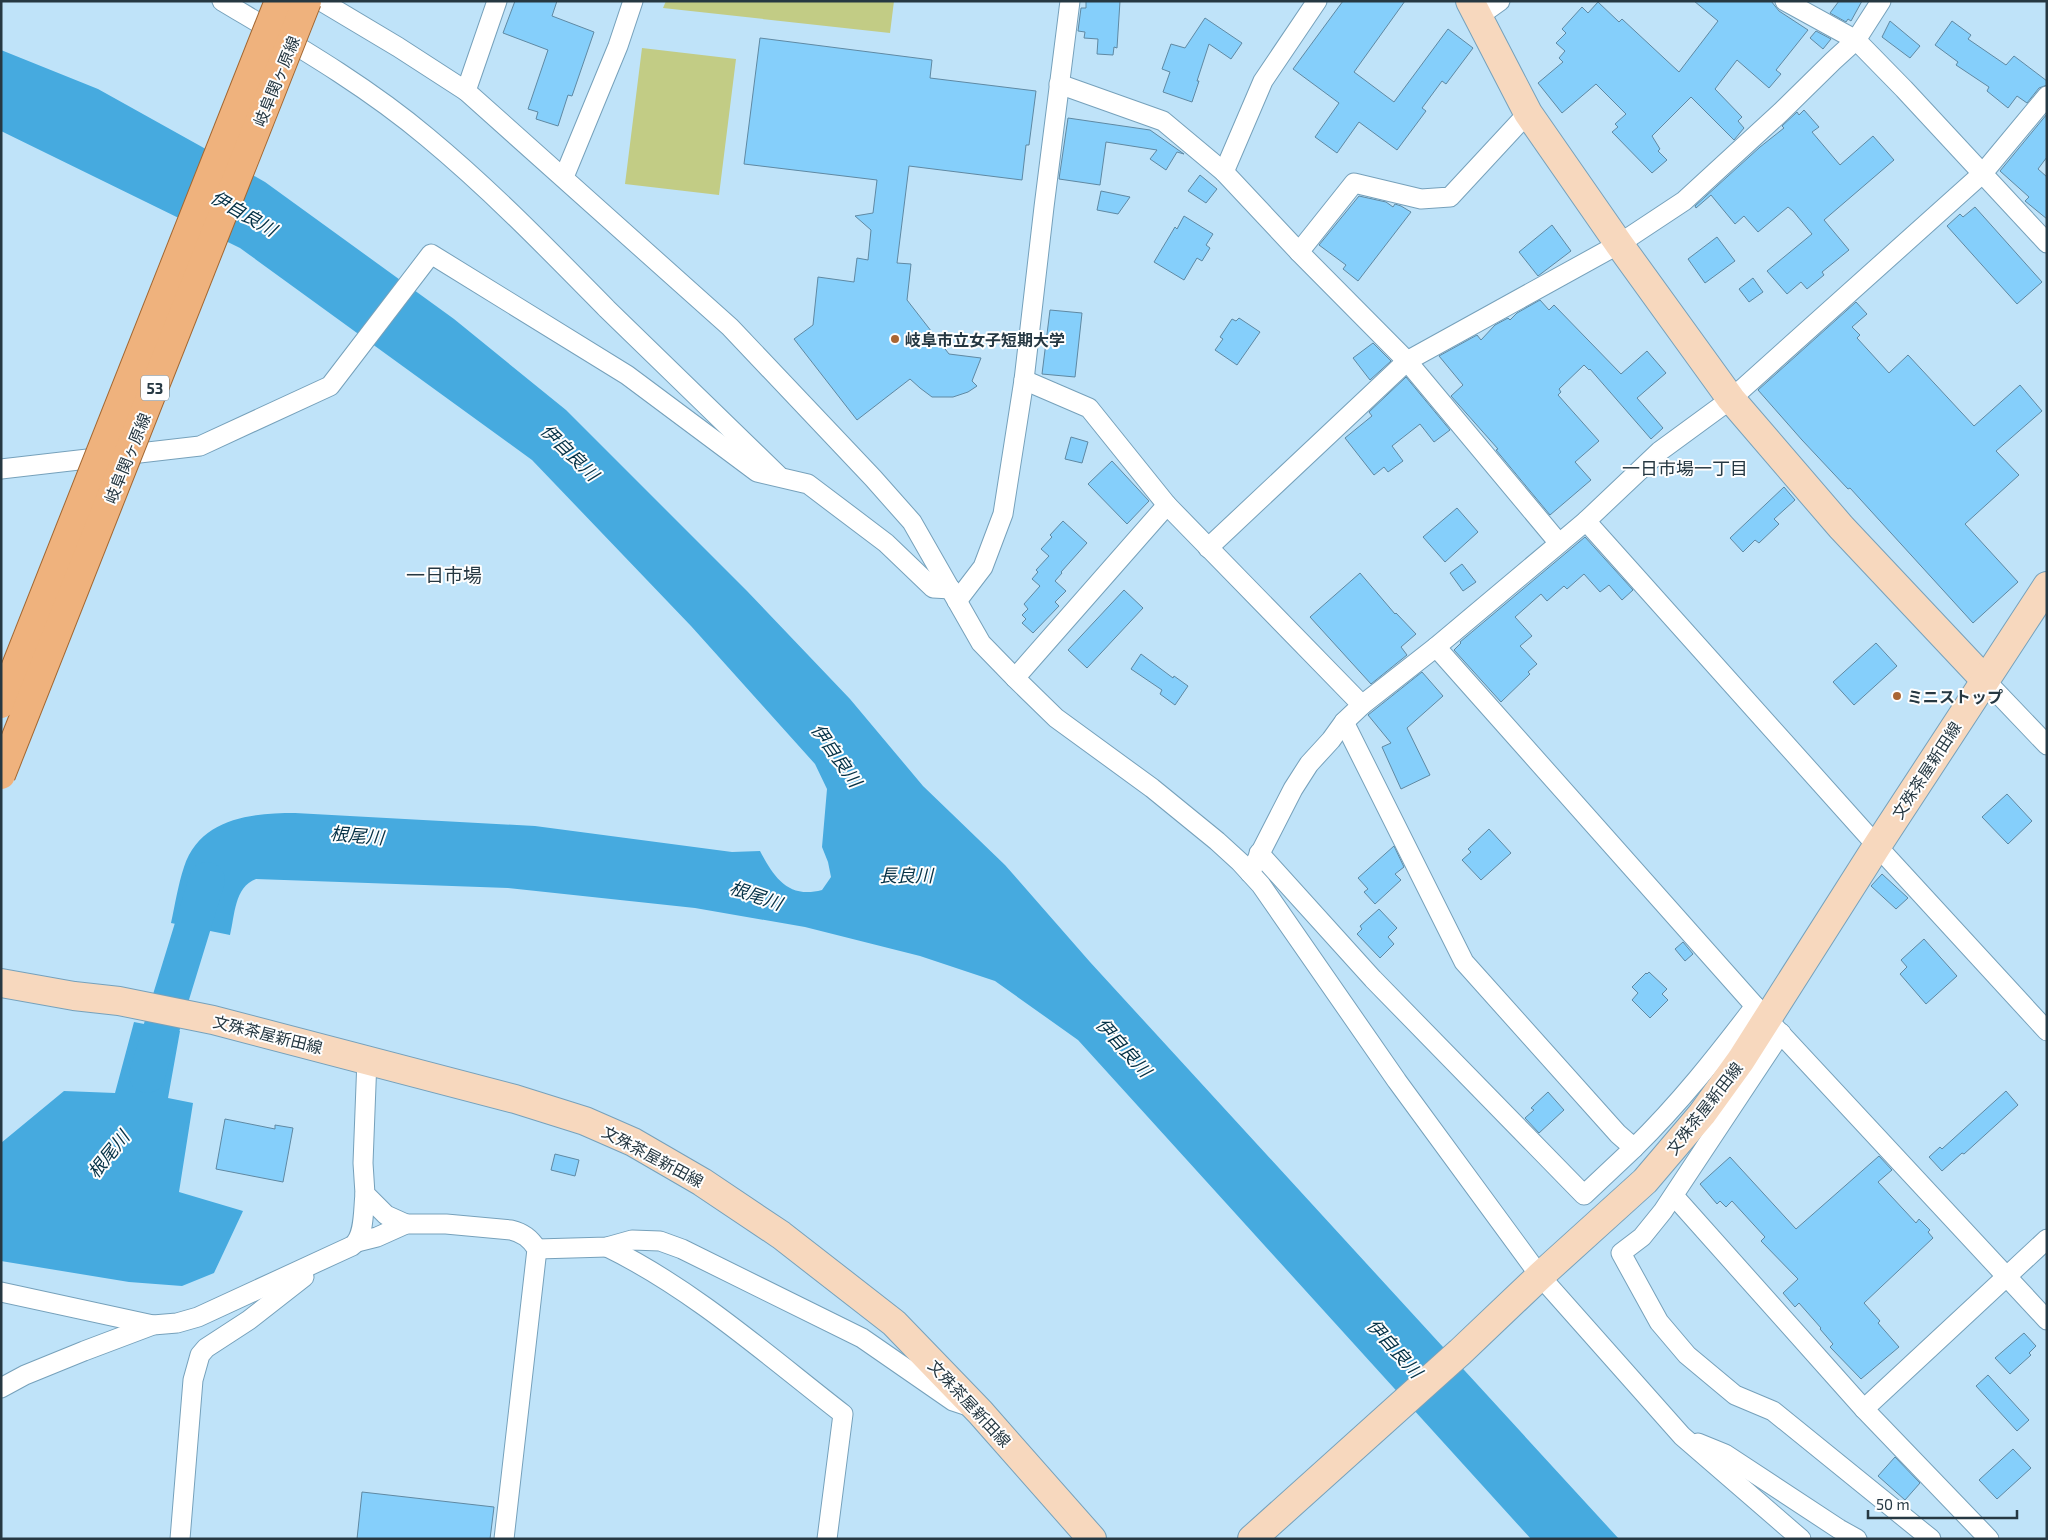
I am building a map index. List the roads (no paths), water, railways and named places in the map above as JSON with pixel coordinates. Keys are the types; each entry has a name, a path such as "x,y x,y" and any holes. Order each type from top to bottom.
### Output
{"main road":[{"name":"岐阜関ヶ原線","path":"1,704 279,1"},
{"name":"岐阜関ヶ原線","path":"1,775 307,1"},
{"path":"1483,6 1528,113 1619,244 1731,399 1841,527 1985,680"},
{"name":"文殊茶屋新田線","path":"1252,1539 1460,1352 1645,1181 1702,1114 1768,1019 1876,846 2047,586"},
{"name":"文殊茶屋新田線","path":"1,983 74,996 119,1001 213,1020 367,1059 524,1102 585,1121 633,1142 702,1182 781,1234 894,1323 980,1412 1092,1539"}],"street":[{"path":"222,1 310,53 360,86 426,136 507,209 643,345 779,476"},
{"path":"466,91 497,1"},
{"path":"564,177 618,46 633,1"},
{"path":"954,595 983,567 1003,514 1024,380 1070,1"},
{"path":"1224,172 1263,81 1317,1"},
{"path":"1785,1 1856,40 2047,243"},
{"path":"1208,548 1407,361 1619,244 1684,201 1856,40 1881,1"},
{"path":"331,4 466,91 730,327 873,478 912,522 981,643 1056,718 1152,788 1217,841 1250,873 1397,1081 1531,1285 1682,1436 1801,1539"},
{"path":"1059,84 1163,121 1224,172 1299,252 1407,361 1558,542"},
{"path":"1250,873 1293,789 1309,764 1331,740 1344,722 1558,542 1586,521 1660,451 1731,399 1983,173 2047,96"},
{"path":"1299,252 1354,183 1421,199 1450,197 1528,113"},
{"path":"1,469 200,446 330,386 431,254 627,376 757,472 808,484 886,543 933,588 954,595"},
{"path":"1024,380 1089,408 1167,505 1362,705"},
{"path":"1015,678 1167,505"},
{"path":"1586,521 1876,846 2047,1031"},
{"path":"1436,646 1768,1019 2047,1320"},
{"path":"1985,680 2047,745"},
{"path":"1344,722 1464,962 1618,1134 1634,1148"},
{"path":"1259,853 1373,979 1584,1195 1666,1117 1705,1072 1768,1019"},
{"path":"1768,1019 1674,1196 1642,1237 1621,1253 1659,1322 1687,1355 1735,1395 1773,1411 1931,1539"},
{"path":"357,1242 365,1194 367,1059"},
{"path":"365,1194 386,1215 406,1224"},
{"path":"1674,1196 1864,1409 1989,1539"},
{"path":"1,1388 24,1375 153,1325 177,1323 198,1317 357,1242 377,1237 406,1224 446,1224 511,1230 521,1233 531,1240 537,1249 504,1539"},
{"path":"1864,1409 2006,1275 2047,1239"},
{"path":"537,1249 607,1247 632,1240 660,1241 682,1249 862,1338 953,1401 980,1412"},
{"path":"607,1247 637,1262 693,1297 843,1414 827,1539"},
{"path":"180,1539 193,1380 200,1354 213,1342 249,1320 286,1290 319,1268 330,1256"},
{"path":"1,1292 153,1325"},
{"path":"1682,1436 1724,1454 1857,1539"}],"water":[{"name":"長良川","path":"1,50 98,89 265,182 454,319 566,410 747,591 850,699 923,786 1005,865 1090,962 1619,1539 1531,1539 1078,1040 995,981 920,956 805,927 695,908 508,888 256,879 243,888 239,895 230,935 171,923 184,867 192,851 202,838 215,828 229,822 245,817 279,813 535,826 732,852 760,851 771,869 784,884 800,891 822,890 831,877 822,847 827,789 815,764 691,626 532,460 240,248 1,131"},
{"path":"134,1022 180,1031 168,1098 193,1103 179,1192 243,1211 214,1273 182,1286 129,1282 1,1261 1,1143 64,1091 115,1093"}],"waterway":[{"name":"根尾川","path":"147,1075 207,880"}],"place":[{"name":"岐阜市立女子短期大学","path":"895,339"},
{"name":"ミニストップ","path":"1897,696"}],"district":[{"name":"一日市場一丁目","path":"1685,468"},
{"name":"一日市場","path":"444,574"}],"water label":[{"name":"伊自良川","path":"244,213"},
{"name":"伊自良川","path":"570,452"},
{"name":"伊自良川","path":"837,755"},
{"name":"伊自良川","path":"1124,1047"},
{"name":"伊自良川","path":"1395,1348"}]}
